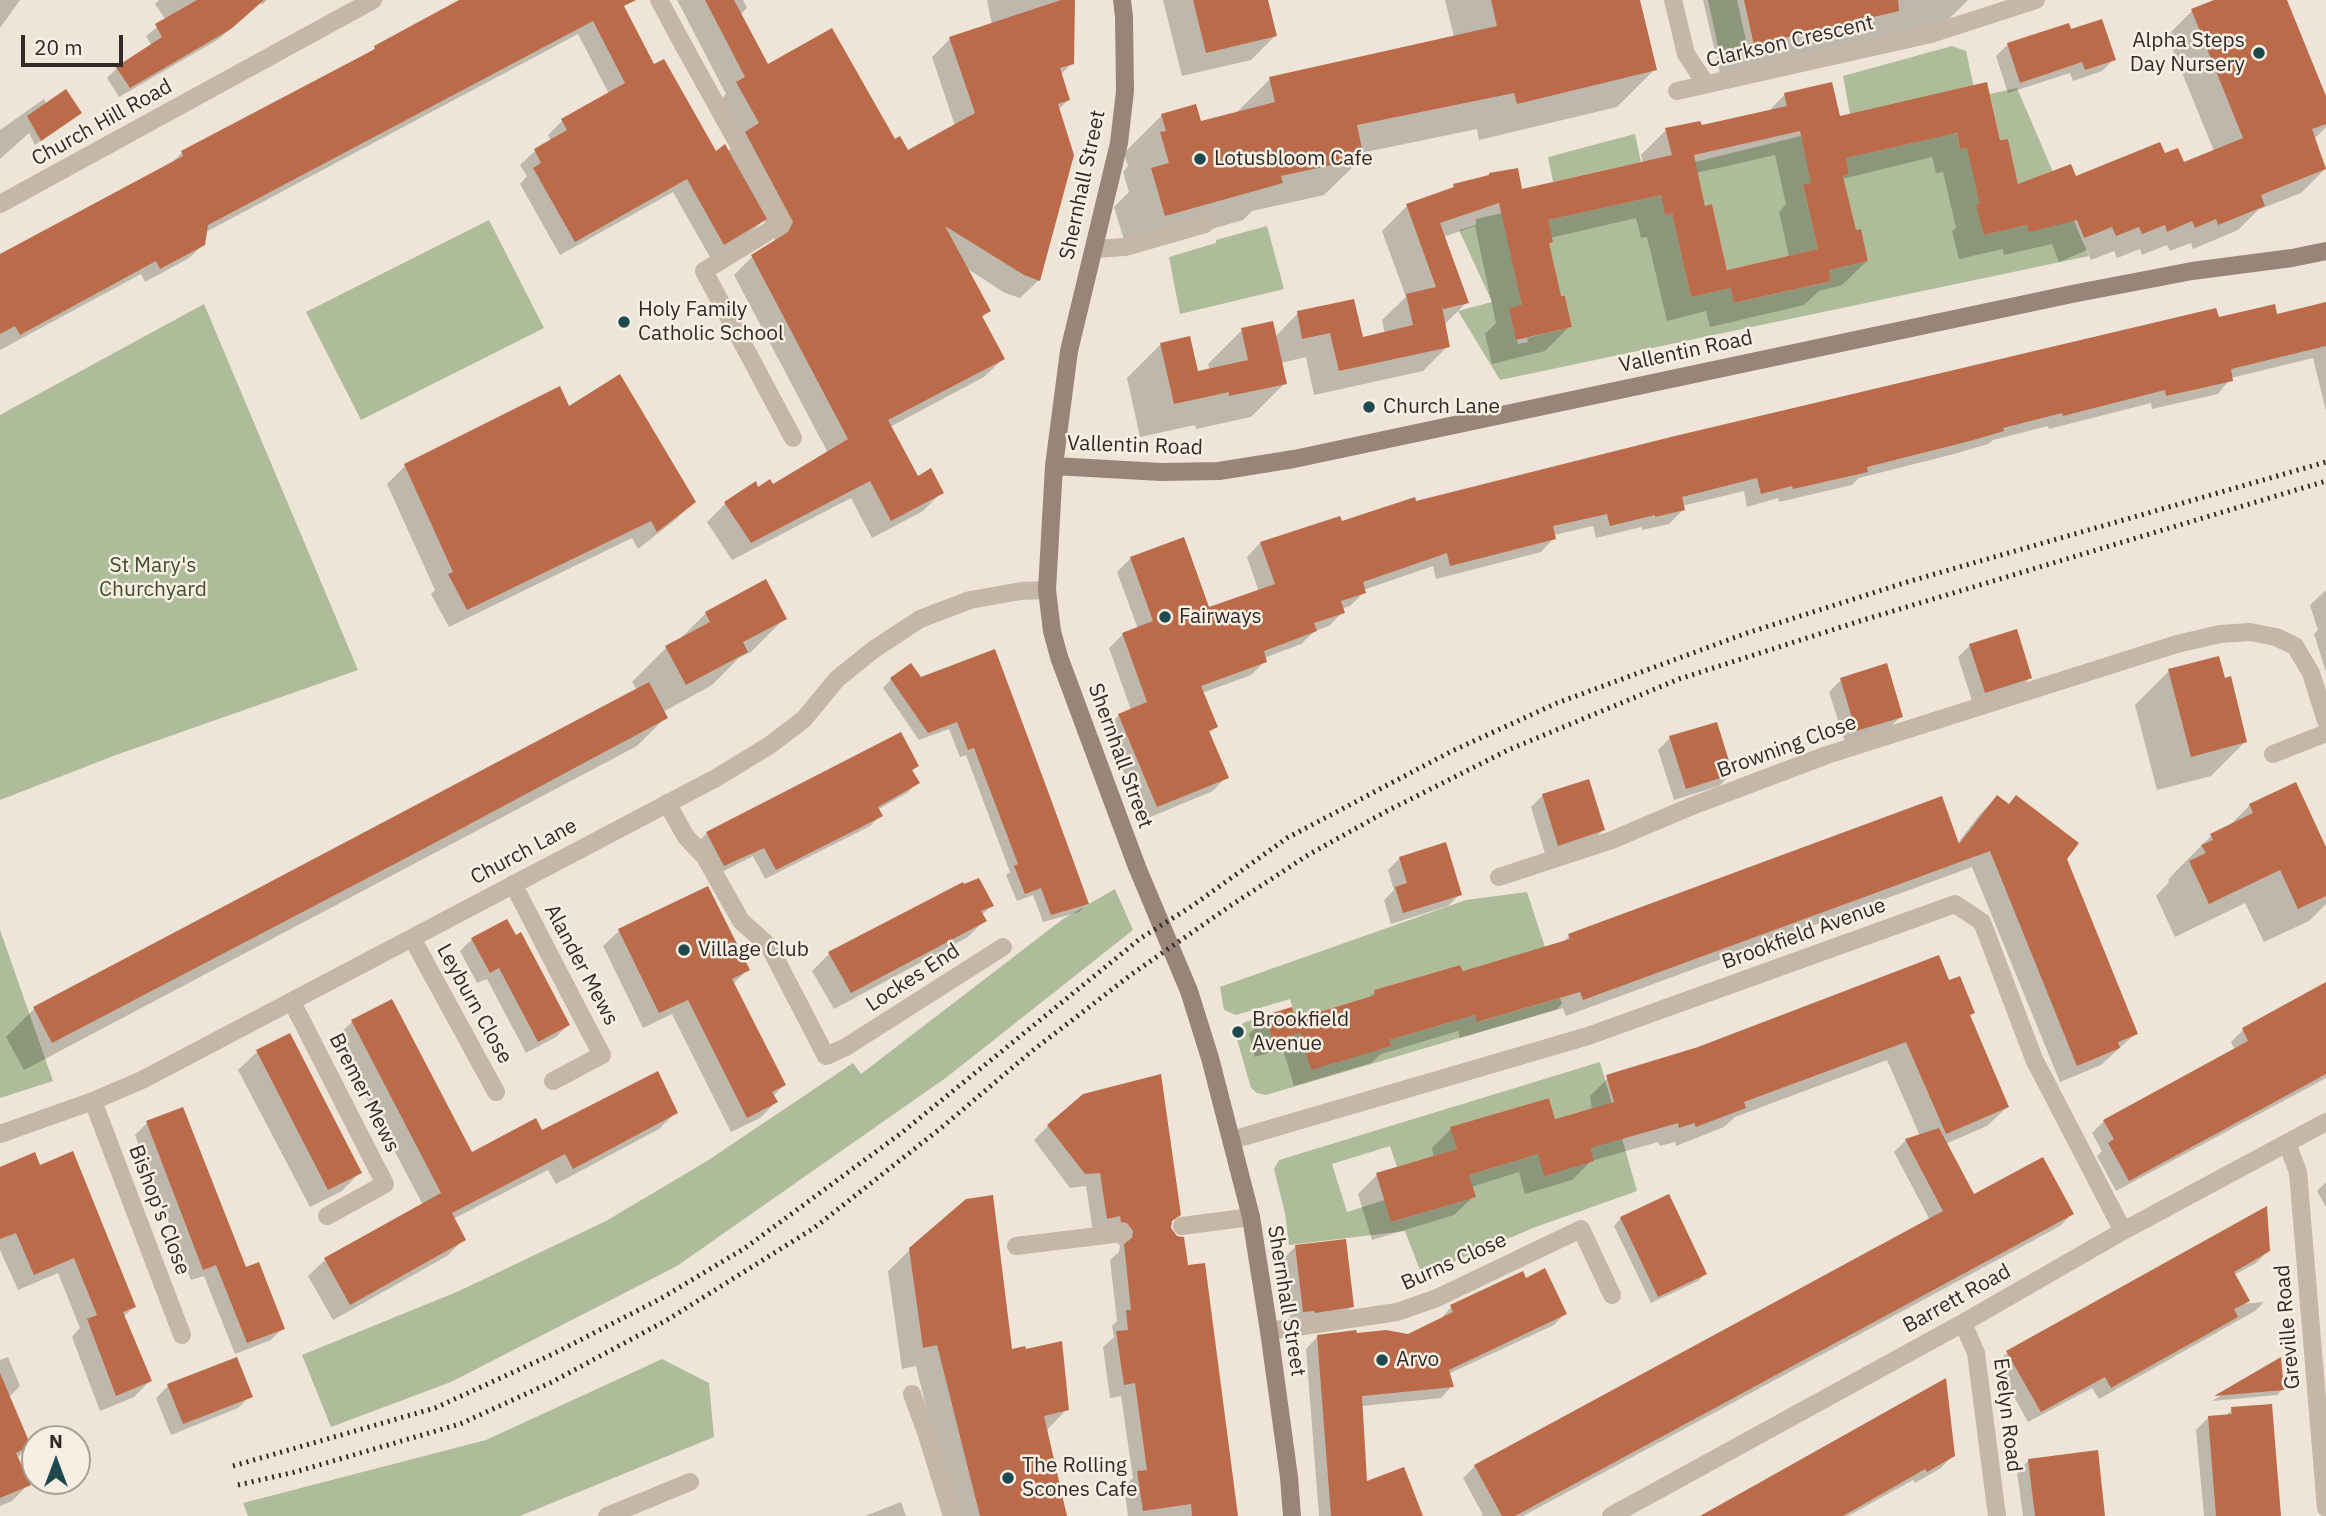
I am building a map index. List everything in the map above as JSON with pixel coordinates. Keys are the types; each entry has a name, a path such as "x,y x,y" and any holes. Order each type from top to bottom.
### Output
{"street":[{"name":"Church Hill Road","path":"0,204 373,0"},
{"path":"659,0 782,223 704,271 793,438"},
{"name":"Shernhall Street","path":"1122,0 1125,90 1119,143 1069,351 1054,466 1047,590 1052,631 1059,657 1141,876 1189,991 1232,1140 1251,1217 1269,1331 1292,1516"},
{"path":"1673,0 1686,54 1706,84"},
{"name":"Clarkson Crescent","path":"1678,91 1931,34 2033,0"},
{"path":"1094,249 1125,247 1205,224"},
{"name":"Vallentin Road","path":"1054,466 1161,472 1219,471 1294,459 2072,294 2192,271 2326,251"},
{"name":"Church Lane","path":"0,1134 93,1101 142,1080 716,778 770,746 804,719 837,679 873,650 920,619 970,600 1021,591 1047,590"},
{"name":"Browning Close","path":"1499,877 1612,840 1692,806 1827,755 2177,644 2220,634 2250,632 2276,637 2295,646 2303,657 2326,721"},
{"path":"2273,754 2326,733"},
{"name":"Lockes End","path":"667,803 686,837 705,857 741,921 769,946 827,1056 846,1047 1003,947"},
{"name":"Alander Mews","path":"513,884 602,1055 553,1081"},
{"name":"Brookfield Avenue","path":"1232,1140 1588,1036 1955,904 1982,922 2034,1059 2123,1230"},
{"name":"Leyburn Close","path":"412,938 496,1092"},
{"name":"Bremer Mews","path":"292,1002 384,1184 327,1216"},
{"name":"Bishop's Close","path":"93,1101 182,1335"},
{"name":"Barrett Road","path":"1611,1516 1637,1510 2123,1230 2326,1122"},
{"name":"Greville Road","path":"2287,1143 2298,1172 2326,1508"},
{"path":"1182,1226 1251,1217"},
{"name":"Burns Close","path":"1269,1331 1407,1308 1437,1298 1581,1229 1612,1294"},
{"path":"1016,1246 1122,1233"},
{"name":"Evelyn Road","path":"1963,1323 1976,1353 1997,1516"},
{"path":"912,1394 928,1435 952,1516"},
{"path":"607,1516 690,1482"}],"green space":[{"path":"1708,0 1737,0 1747,45 1719,51"},
{"path":"1952,46 1966,51 1976,97 1850,114 1843,76"},
{"path":"2017,88 2089,256 1500,380 1458,311 1492,302 1459,230 1476,225 1476,219 1507,212 1522,305 1513,326 1518,344 1528,342 1527,338 1572,327 1565,296 1557,297 1548,220 1661,195 1665,214 1672,213 1691,297 1731,288 1735,303 1831,281 1829,270 1868,261 1861,230 1849,232 1853,220 1843,176 1849,174 1846,158 1952,134 1957,134 1960,149 1967,148 1984,203 1977,205 1984,235 2027,225 2008,139 2000,140 1990,94"},
{"path":"1635,134 1641,162 1553,182 1548,157"},
{"path":"1801,136 1812,183 1803,186 1818,249 1727,270 1712,204 1705,206 1695,162"},
{"path":"489,220 544,328 361,420 306,312"},
{"path":"1267,226 1284,289 1180,314 1169,257"},
{"name":"St Mary's Churchyard","path":"204,304 358,670 116,755 0,800 0,415"},
{"path":"1115,889 1133,930 947,1077 677,1266 451,1382 331,1427 302,1355 459,1291 606,1221 707,1161 853,1063 861,1074 1063,919"},
{"path":"1527,892 1545,947 1463,971 1460,965 1374,990 1375,995 1296,1019 1290,999 1236,1015 1224,1010 1220,987 1466,900"},
{"path":"0,930 53,1081 0,1098"},
{"path":"1560,998 1562,1003 1558,1009 1266,1095 1251,1088 1236,1036 1243,1023 1265,1015 1273,1041 1300,1033 1311,1069 1390,1046 1389,1040 1475,1015 1478,1022"},
{"path":"1600,1062 1637,1191 1533,1228 1422,1275 1405,1231 1289,1245 1285,1213 1274,1169 1279,1160","holes":["1549,1098 1555,1119 1579,1112 1538,1154 1469,1175 1475,1197 1392,1222 1385,1200 1347,1212 1332,1164 1390,1146 1397,1167 1457,1149 1451,1127"]},
{"path":"662,1359 709,1383 714,1437 520,1516 248,1516 243,1503 486,1440"}],"building":[{"path":"197,0 264,0 231,29 130,88 116,67 162,37 155,24"},
{"path":"459,0 636,0 624,6 654,64 664,59 716,151 725,144 767,219 724,245 687,179 575,242 533,168 541,163 534,149 567,130 561,119 625,83 593,21 208,225 205,245 160,269 156,261 20,335 15,326 0,334 0,254 183,156 181,151 375,49 374,46"},
{"path":"705,0 734,0 768,64 832,28 895,139 900,136 908,150 975,113 949,37 1061,0 1075,0 1074,64 1060,68 1070,100 1058,104 1074,155 1040,281 1024,275 945,226 991,311 982,316 1005,359 888,420 918,476 931,468 944,493 891,521 870,481 751,543 724,502 756,481 758,487 770,479 773,484 848,439 751,255 788,232 793,222 745,132 759,123 736,82 745,77"},
{"path":"1193,0 1268,0 1277,36 1206,53"},
{"path":"1491,0 1640,0 1657,70 1517,104 1514,93 1357,125 1364,158 1281,176 1283,183 1165,216 1151,168 1169,163 1160,132 1166,131 1161,114 1196,104 1201,121 1275,102 1269,77 1497,26"},
{"path":"1744,0 1898,0 1899,11 1754,45"},
{"path":"2214,0 2287,0 2326,96 2326,124 2312,129 2326,169 2261,195 2265,206 2218,225 2216,219 2195,228 2192,221 2167,232 2165,225 2142,234 2139,227 2116,236 2112,227 2084,238 2077,220 2029,232 2027,225 1984,235 1967,148 1960,149 1957,133 1846,158 1849,174 1843,176 1856,230 1861,229 1868,261 1829,270 1831,281 1734,303 1731,288 1691,297 1672,213 1665,215 1661,195 1548,220 1553,242 1549,243 1561,296 1565,296 1572,327 1516,340 1509,308 1522,305 1499,203 1440,223 1469,303 1443,309 1441,302 1450,347 1339,371 1330,333 1302,339 1297,311 1354,299 1363,337 1413,325 1406,294 1436,287 1406,204 1454,187 1453,184 1489,173 1518,168 1522,189 1672,155 1665,128 1700,121 1702,125 1787,106 1784,93 1832,82 1840,116 1987,82 2000,140 2008,139 2018,184 2071,164 2076,176 2160,142 2165,153 2178,148 2184,162 2243,138 2191,9","holes":["1800,131 1811,183 1803,185 1818,249 1727,270 1728,275 1712,204 1705,206 1694,155"]},
{"path":"2102,19 2116,60 2085,70 2082,62 2020,83 2007,43 2069,23 2071,29"},
{"path":"66,89 82,113 41,141 27,116"},
{"path":"2326,302 2326,346 2231,369 2233,381 2166,396 2165,390 2063,416 2062,413 2003,428 2004,431 1970,441 1867,467 1868,472 1793,489 1792,486 1761,494 1757,478 1682,497 1685,510 1610,526 1607,514 1553,526 1556,539 1450,566 1447,553 1363,582 1366,593 1341,601 1345,613 1314,623 1317,631 1264,651 1267,662 1201,686 1218,727 1209,731 1229,778 1157,807 1118,714 1147,702 1122,633 1153,621 1130,557 1184,537 1209,607 1275,584 1260,542 1340,516 1342,521 1415,497 1416,501 1675,436 2216,308 2219,317 2275,304 2277,314"},
{"path":"1273,321 1287,384 1229,396 1229,392 1174,404 1160,343 1190,336 1198,371 1248,360 1241,328"},
{"path":"620,374 696,502 657,532 651,521 467,610 448,574 453,572 404,464 560,386 569,406"},
{"path":"766,579 787,619 743,642 748,652 686,685 665,646 710,622 705,612"},
{"path":"2017,629 2032,678 1985,693 1969,644"},
{"path":"995,649 1089,904 1051,915 1041,888 1025,894 1014,866 1018,864 974,748 968,750 957,722 928,733 890,678 911,663 921,677"},
{"path":"2219,656 2225,678 2231,676 2247,742 2191,757 2168,669"},
{"path":"1887,663 1903,717 1856,731 1840,678"},
{"path":"649,682 668,718 52,1043 33,1007"},
{"path":"1717,722 1733,774 1686,789 1669,736"},
{"path":"901,732 919,766 912,770 920,783 878,807 883,816 776,870 764,848 724,866 706,832"},
{"path":"1589,779 1605,830 1558,846 1542,794"},
{"path":"2296,782 2326,847 2326,896 2298,909 2280,870 2209,904 2189,861 2206,853 2201,845 2213,840 2210,834 2253,813 2249,804"},
{"path":"1997,795 2009,804 2016,795 2079,843 2067,859 2138,1034 2118,1042 2120,1048 2077,1066 1990,851 1583,1000 1580,992 1477,1022 1475,1015 1389,1040 1391,1046 1311,1070 1300,1033 1273,1041 1265,1015 1292,1007 1296,1019 1375,995 1374,990 1460,965 1463,971 1570,939 1568,934 1942,796 1959,844"},
{"path":"1446,842 1462,895 1403,913 1395,887 1407,883 1399,857"},
{"path":"979,878 994,906 981,911 987,921 851,993 828,952 963,882 964,884"},
{"path":"708,886 750,970 732,979 786,1085 772,1092 778,1102 747,1118 688,1000 659,1013 618,929"},
{"path":"507,919 516,935 521,932 570,1025 538,1042 499,968 490,973 471,938"},
{"path":"1939,955 1949,980 1960,976 1975,1013 1970,1015 2009,1107 1946,1134 1906,1042 1744,1102 1746,1108 1696,1127 1694,1123 1679,1128 1678,1123 1590,1148 1594,1161 1544,1176 1538,1154 1469,1175 1476,1197 1391,1222 1376,1173 1457,1149 1450,1127 1549,1098 1555,1119 1614,1102 1606,1075 1698,1047"},
{"path":"2326,982 2326,1074 2129,1181 2108,1143 2114,1139 2103,1120 2248,1041 2242,1028"},
{"path":"392,999 472,1152 536,1118 542,1130 658,1071 678,1113 573,1169 565,1154 452,1213 466,1240 350,1305 324,1258 441,1193 351,1020"},
{"path":"290,1033 362,1173 328,1190 256,1050"},
{"path":"1161,1074 1181,1215 1172,1221 1171,1228 1177,1236 1184,1237 1188,1265 1205,1263 1238,1516 1192,1516 1191,1504 1143,1511 1137,1471 1147,1470 1135,1383 1124,1385 1116,1331 1128,1330 1126,1310 1131,1310 1124,1244 1132,1238 1133,1231 1127,1223 1121,1222 1120,1216 1107,1219 1100,1173 1085,1174 1047,1125 1083,1094"},
{"path":"183,1107 246,1267 259,1262 285,1329 247,1343 216,1265 203,1270 146,1121"},
{"path":"1939,1128 1974,1194 2043,1157 2074,1214 1515,1516 1502,1516 1474,1465 1943,1211 1905,1139"},
{"path":"73,1151 136,1307 123,1312 152,1381 116,1396 87,1319 97,1315 74,1258 34,1275 16,1233 0,1239 0,1167 35,1152 40,1165"},
{"path":"1669,1194 1707,1274 1658,1297 1620,1217"},
{"path":"993,1195 1012,1349 1025,1346 1026,1349 1062,1341 1069,1410 1044,1416 1067,1516 980,1516 937,1345 923,1348 909,1248 966,1199"},
{"path":"2267,1206 2270,1251 2234,1272 2250,1301 2234,1309 2238,1317 2111,1388 2105,1377 2041,1412 2006,1351"},
{"path":"1346,1239 1354,1307 1315,1313 1303,1312 1295,1245"},
{"path":"1545,1268 1567,1314 1449,1370 1454,1387 1362,1396 1367,1481 1404,1467 1423,1516 1331,1516 1317,1335 1356,1330 1357,1333 1386,1330 1408,1334 1453,1312 1450,1305 1523,1271 1526,1278"},
{"path":"237,1357 253,1397 183,1424 167,1384"},
{"path":"2281,1357 2284,1390 2214,1396"},
{"path":"0,1373 22,1425 21,1451 16,1453 21,1464 21,1489 0,1498"},
{"path":"1946,1378 1955,1456 1927,1472 1925,1469 1843,1516 1700,1516"},
{"path":"2272,1404 2281,1516 2216,1516 2208,1416 2232,1414 2231,1407"},
{"path":"2098,1450 2105,1516 2035,1516 2028,1459"}],"railway":[{"path":"233,1466 435,1408 553,1354 660,1299 745,1248 900,1134 1141,938 1192,906 1287,838 1452,751 1557,703 1747,633 1907,582 2326,462"},
{"path":"238,1485 295,1472 460,1424 552,1382 667,1320 814,1228 941,1128 1032,1051 1132,974 1230,906 1308,855 1387,811 1508,750 1679,679 1860,621 2326,481"}],"place":[{"name":"Alpha Steps Day Nursery","path":"2259,53"},
{"name":"Lotusbloom Cafe","path":"1200,159"},
{"name":"Holy Family Catholic School","path":"624,322"},
{"name":"Church Lane","path":"1369,407"},
{"name":"Fairways","path":"1165,617"},
{"name":"Village Club","path":"684,950"},
{"name":"Brookfield Avenue","path":"1238,1032"},
{"name":"Arvo","path":"1382,1360"},
{"name":"The Rolling Scones Cafe","path":"1008,1478"}]}
